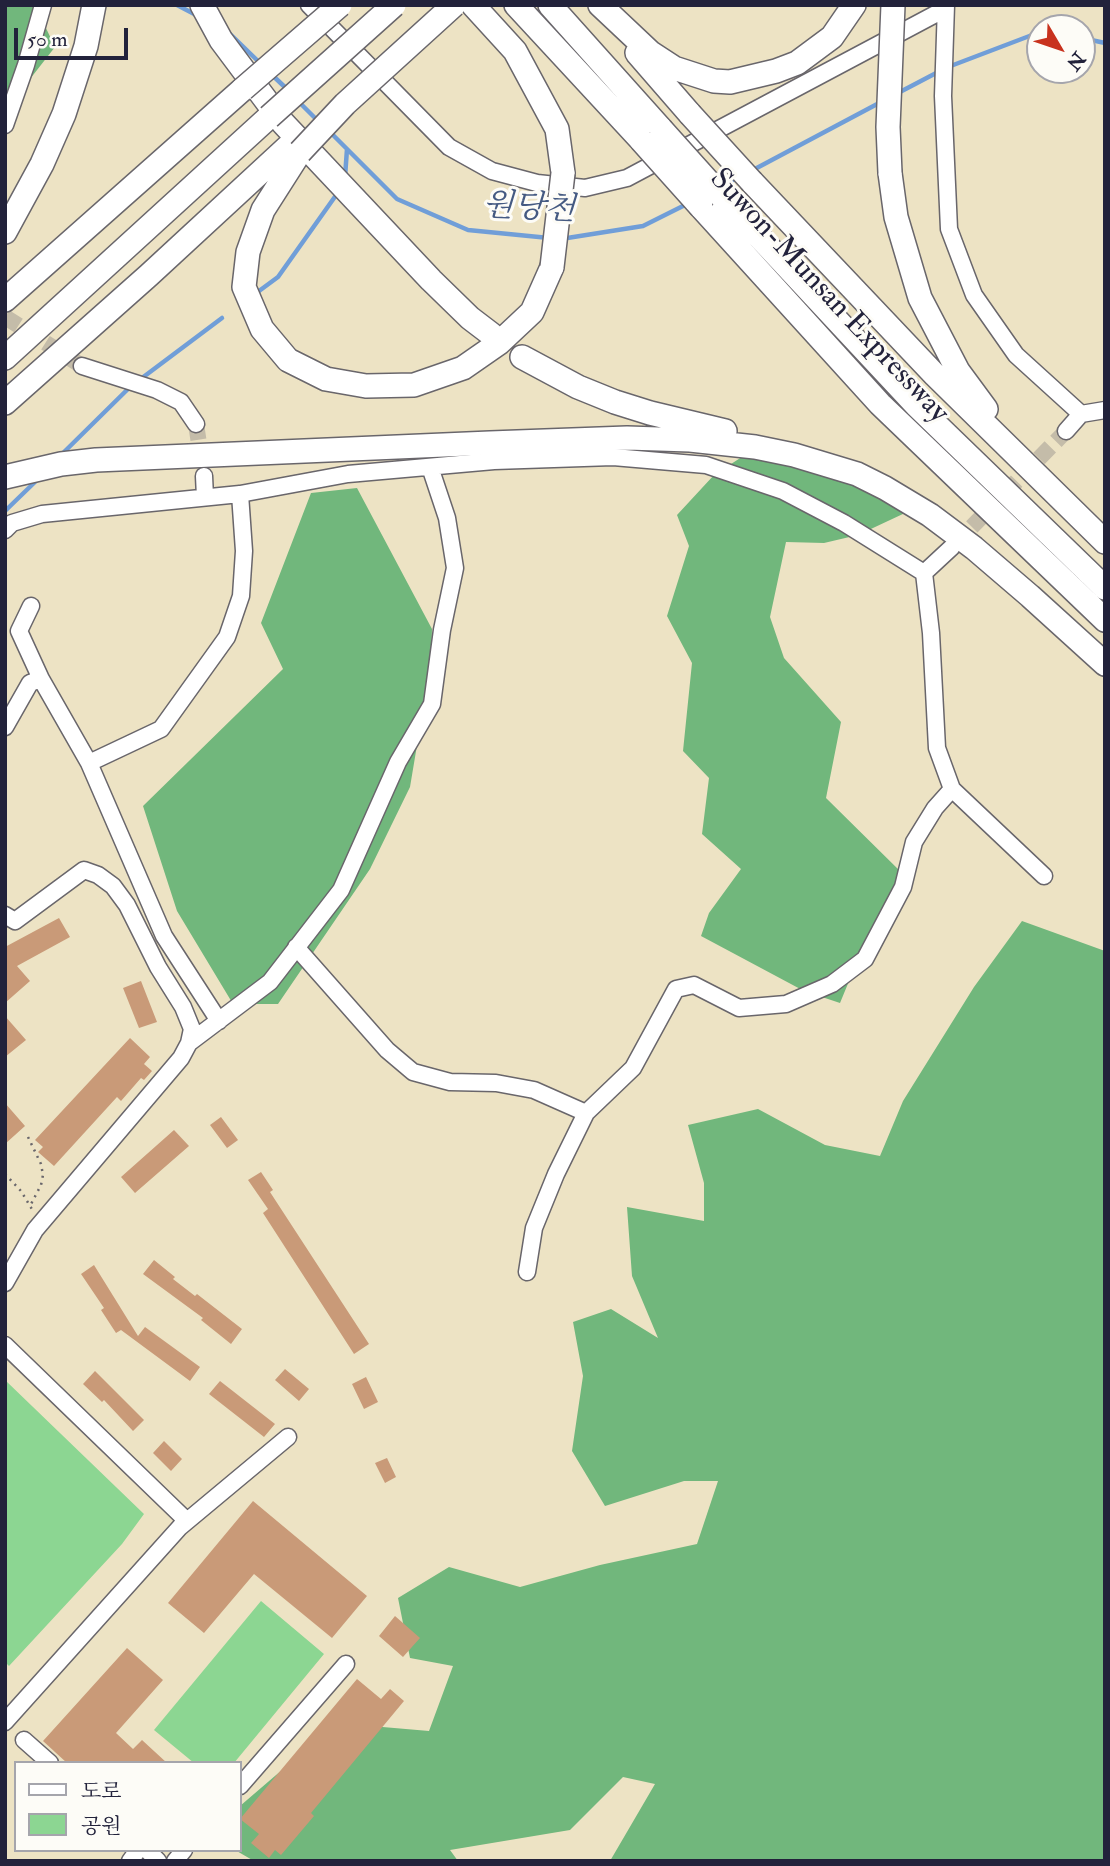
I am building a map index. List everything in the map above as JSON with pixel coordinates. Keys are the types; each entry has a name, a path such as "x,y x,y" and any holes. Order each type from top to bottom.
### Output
{"highway":[{"path":"5,232 42,164 64,114 86,46 94,5"},
{"path":"202,5 221,40 283,123 448,297 491,334"},
{"path":"5,300 340,5"},
{"path":"5,358 394,5"},
{"path":"5,403 454,5"},
{"path":"296,147 262,210 247,252 244,287 262,329 288,360 326,379 366,386 414,385 463,368 499,343 532,312 552,267 563,173 557,129 515,51 473,5"},
{"name":"Suwon-Munsan Expressway","path":"516,5 651,135 722,197 916,405 1105,588"},
{"name":"Suwon-Munsan Expressway","path":"550,5 651,135 701,207 880,404 1105,620"},
{"path":"594,5 752,182 935,375 1105,542"},
{"path":"600,5 651,53 674,68 714,81 730,82 797,63 832,37 854,5"},
{"path":"893,5 888,114 890,173 896,217 920,298 958,372 995,419 1105,542"},
{"path":"522,357 578,387 615,402 649,414 804,451 836,463 886,488 930,515 963,540 1105,664"},
{"path":"5,477 61,464 107,460 476,443 640,439 690,440 755,447 794,455 857,474"}],"street":[{"path":"309,5 449,147 492,171 537,183 585,188 627,178 945,7"},
{"path":"945,7 943,96 950,229 974,295 1016,355 1082,414"},
{"path":"5,125 42,8"},
{"path":"82,366 157,390 181,402 196,424"},
{"path":"1066,431 1082,414 1105,410"},
{"path":"5,530 12,523 42,514 240,494 348,474 494,461 613,457 706,465 783,491 844,523 924,573"},
{"path":"189,1043 270,982 341,890 398,762 432,704 442,630 455,568 447,518 430,467"},
{"path":"204,476 205,497"},
{"path":"89,762 161,729 227,636 241,596 244,551 240,494"},
{"path":"924,573 952,547"},
{"path":"924,573 931,633 937,748 952,789 1044,876"},
{"path":"31,606 19,631 41,679 89,762 164,936 219,1021"},
{"path":"5,727 30,683 41,679"},
{"path":"527,1272 534,1228 556,1174 586,1113 633,1068 676,989 694,985 739,1008 786,1004 832,984 865,958 903,887 915,842 935,808 952,789"},
{"path":"5,915 15,921 84,870 98,875 113,887 127,905 158,967 183,1007 192,1029 189,1043 181,1058 40,1223 5,1283"},
{"path":"296,947 387,1050 413,1072 450,1082 496,1083 534,1090 586,1113"},
{"path":"5,1345 187,1521"},
{"path":"5,1722 165,1542 288,1437"},
{"path":"242,1784 346,1664"},
{"path":"24,1740 48,1761"}],"path":[{"path":"28,1137 41,1164 43,1175 30,1206"},
{"path":"5,1174 21,1191 40,1223"}],"green space":[{"path":"5,5 35,5 55,47 5,111"},
{"path":"748,453 808,466 920,506 858,535 824,543 786,542 770,617 784,658 841,722 826,798 902,873 868,935 840,1003 804,991 701,936 709,913 741,869 702,834 709,778 683,751 692,663 667,616 689,546 677,515 714,475"},
{"path":"357,488 432,629 431,662 410,787 370,869 278,1004 233,1004 177,911 143,806 283,669 261,623 311,493"},
{"path":"1022,921 1105,951 1105,1861 610,1861 655,1784 623,1777 570,1830 450,1850 458,1861 254,1861 238,1852 242,1852 242,1804 304,1751 371,1726 429,1731 453,1666 410,1658 398,1598 449,1567 520,1587 600,1565 697,1544 718,1481 684,1481 605,1506 572,1451 583,1376 573,1322 611,1309 658,1338 632,1276 627,1207 704,1221 704,1183 688,1125 758,1109 825,1145 880,1156 903,1101 974,987"},
{"path":"5,1380 144,1514 122,1544 9,1666 5,1662"},
{"path":"261,1601 324,1654 236,1761 192,1761 154,1730"}],"building":[{"path":"59,918 70,937 17,966 30,981 5,1003 5,947"},
{"path":"141,981 157,1022 139,1028 123,988"},
{"path":"5,1016 26,1040 5,1057"},
{"path":"130,1038 150,1057 144,1064 152,1071 144,1080 141,1078 121,1101 117,1097 54,1166 38,1152 43,1147 35,1140"},
{"path":"5,1103 25,1126 5,1144"},
{"path":"221,1117 238,1140 227,1148 210,1125"},
{"path":"174,1130 189,1146 135,1193 121,1177"},
{"path":"261,1172 273,1190 270,1192 369,1344 354,1354 263,1213 268,1209 248,1180"},
{"path":"154,1260 175,1277 173,1279 242,1329 231,1344 201,1320 203,1318 143,1274"},
{"path":"94,1265 138,1336 145,1327 200,1367 190,1381 121,1330 116,1333 101,1310 104,1308 81,1274"},
{"path":"285,1369 309,1389 299,1401 275,1380"},
{"path":"95,1371 144,1420 133,1431 104,1400 102,1402 83,1384"},
{"path":"366,1377 378,1402 364,1409 352,1384"},
{"path":"220,1381 275,1424 264,1437 209,1394"},
{"path":"164,1441 182,1459 171,1471 153,1453"},
{"path":"387,1458 396,1477 385,1483 375,1463"},
{"path":"253,1501 367,1596 332,1638 254,1574 204,1633 168,1603"},
{"path":"395,1616 420,1638 403,1657 379,1636"},
{"path":"127,1648 163,1680 116,1733 133,1749 142,1740 165,1761 65,1761 43,1741"},
{"path":"357,1679 381,1699 390,1689 404,1701 311,1813 314,1816 281,1855 275,1850 269,1858 251,1843 259,1834 242,1821 242,1817"}],"waterway":[{"name":"원당천","path":"177,5 198,16"},
{"name":"원당천","path":"227,31 261,64"},
{"name":"원당천","path":"948,67 1026,37"},
{"name":"원당천","path":"1096,41 1105,43"},
{"name":"원당천","path":"898,93 940,71"},
{"name":"원당천","path":"270,73 289,91"},
{"name":"원당천","path":"297,100 318,121"},
{"name":"원당천","path":"753,170 881,102"},
{"name":"원당천","path":"330,132 397,199 468,230 549,238"},
{"path":"345,177 347,149"},
{"name":"원당천","path":"722,186 739,177"},
{"path":"259,291 278,277 339,191"},
{"name":"원당천","path":"561,239 643,226 689,203"},
{"path":"138,381 222,318"},
{"path":"60,456 131,386"},
{"path":"5,511 37,480"}],"tunnel":[{"path":"5,317 82,366"},
{"path":"196,424 202,463"},
{"path":"955,544 1066,431"}]}
